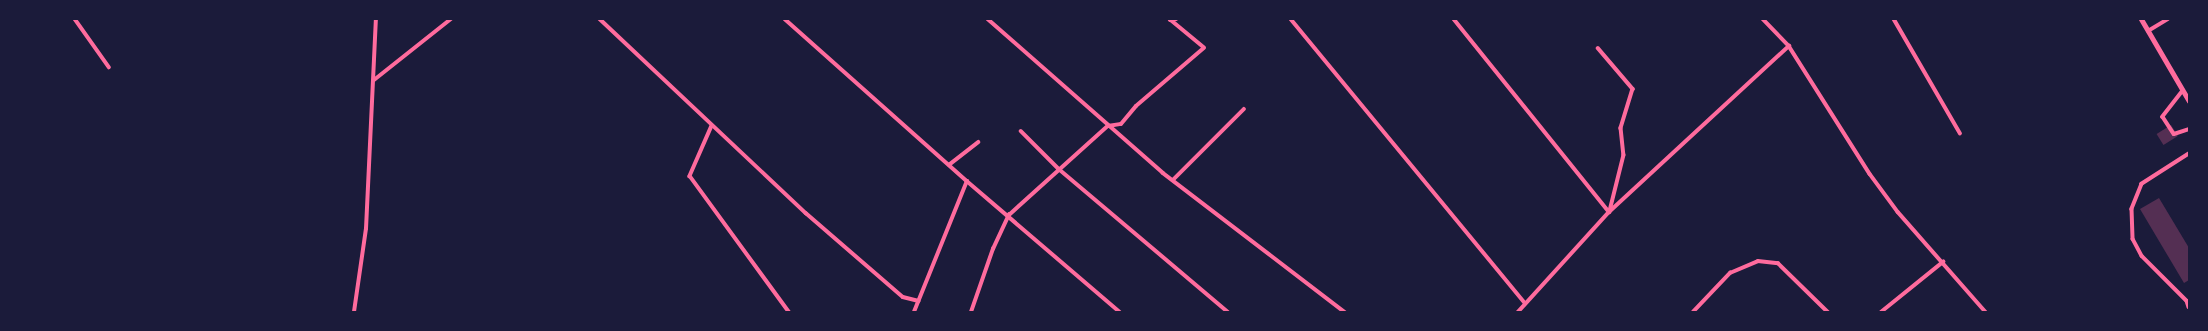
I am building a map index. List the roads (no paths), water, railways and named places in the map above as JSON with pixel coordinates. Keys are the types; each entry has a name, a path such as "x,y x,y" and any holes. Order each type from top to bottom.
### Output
{"main road":[{"path":"2141,19 2189,101"}],"street":[{"path":"75,19 109,67"},
{"path":"354,312 366,229 376,19"},
{"path":"374,80 451,19"},
{"path":"600,19 806,213 903,297 919,301"},
{"path":"785,19 967,181 1009,215 1120,312"},
{"path":"988,19 1108,126 1173,180 1345,312"},
{"path":"971,312 993,249 1009,215 1108,126 1121,124 1136,106 1204,48 1170,19"},
{"path":"1170,19 1176,19"},
{"path":"1291,19 1525,303"},
{"path":"1454,19 1609,212"},
{"path":"1763,19 1789,46 1870,174 1898,212 1986,312"},
{"path":"1894,19 1960,133"},
{"path":"2148,31 2168,19"},
{"path":"1518,312 1609,212 1789,46"},
{"path":"1598,48 1633,89 1620,128 1624,155 1609,212"},
{"path":"2183,91 2163,117 2174,134 2189,129"},
{"path":"1173,180 1244,109"},
{"path":"712,126 690,176 789,312"},
{"path":"1021,131 1059,169 1228,312"},
{"path":"949,165 978,142"},
{"path":"2189,154 2142,184 2132,209 2133,239 2142,256 2187,302 2189,307"},
{"path":"914,312 967,181"},
{"path":"1693,312 1730,273 1758,261 1778,263 1828,312"},
{"path":"1880,312 1943,262"}]}
